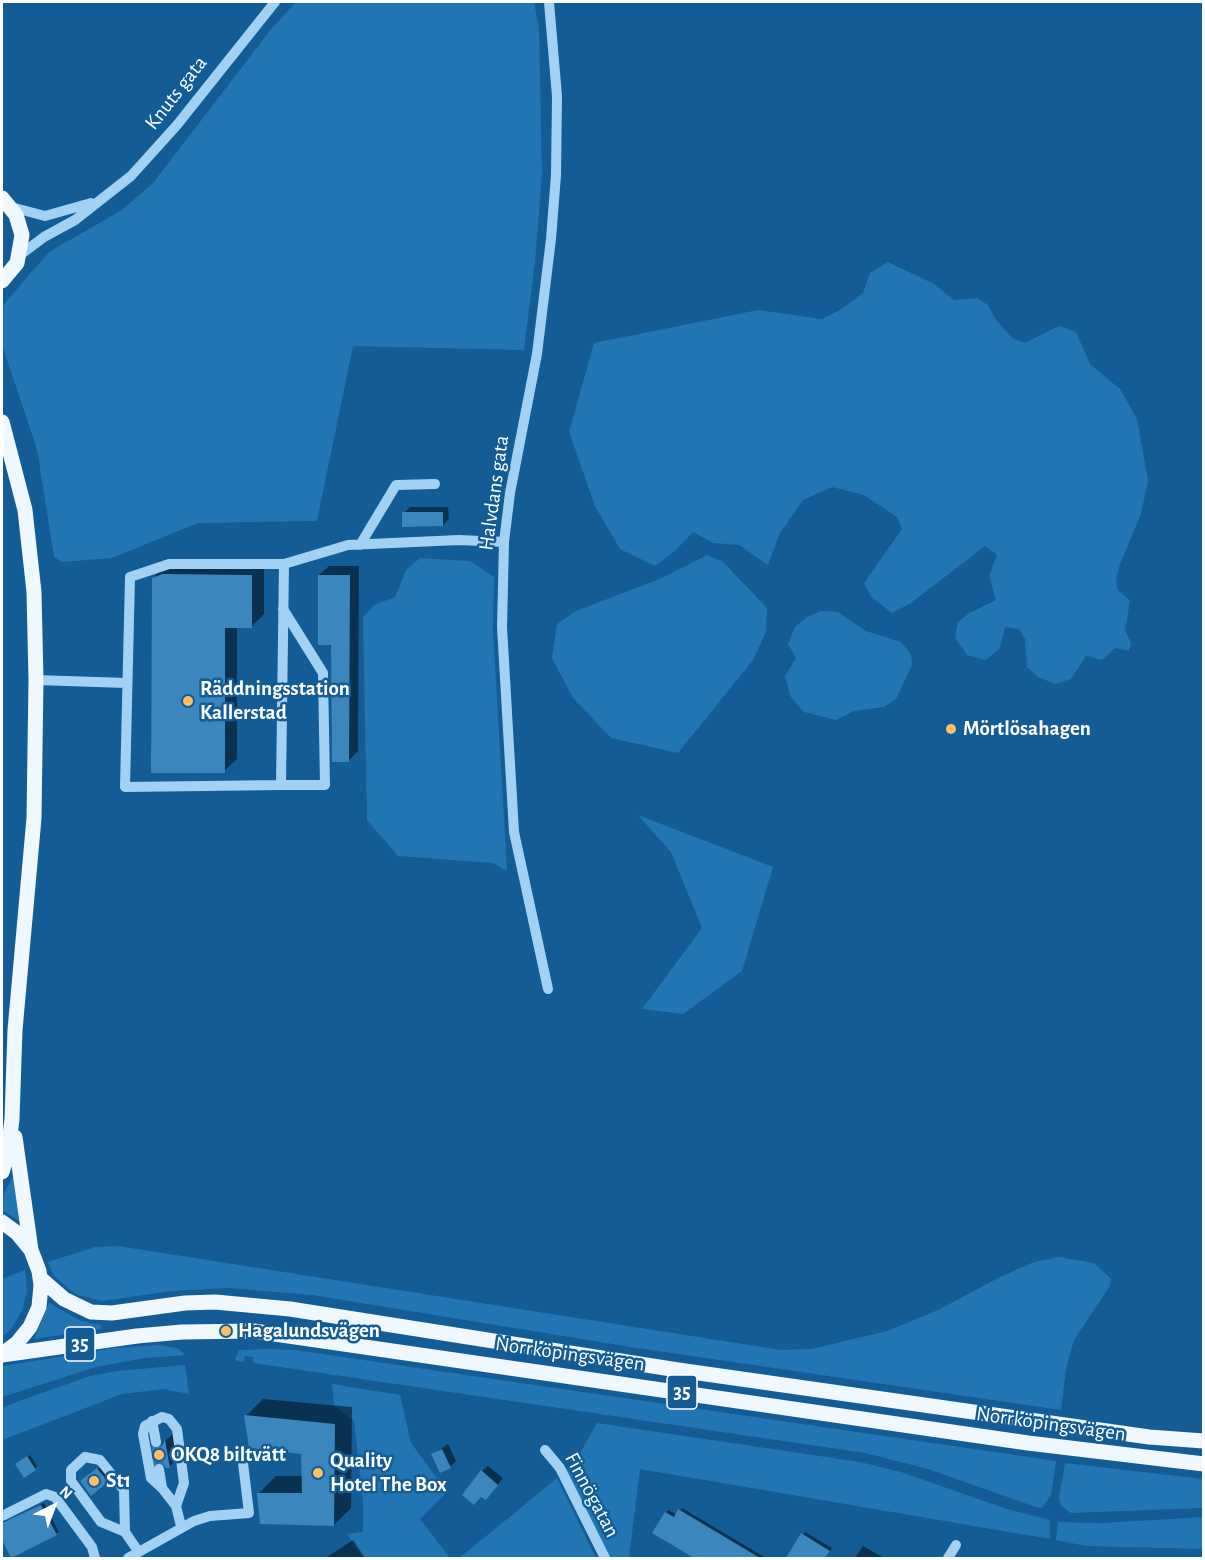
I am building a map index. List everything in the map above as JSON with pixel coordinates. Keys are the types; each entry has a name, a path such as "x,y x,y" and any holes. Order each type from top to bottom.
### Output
{"main road":[{"path":"2,281 12,272 21,255 22,234 5,201"},
{"path":"2,422 25,510 34,592 36,680 34,818 15,1030 12,1119 8,1152 2,1172"},
{"path":"12,1119 31,1250"},
{"name":"35","path":"2,1222 17,1233 31,1250 40,1278 40,1300 34,1320 22,1338 2,1355"},
{"name":"Norrköpingsvägen","path":"40,1278 72,1305 91,1312 112,1313 185,1303 216,1302 290,1309 678,1370 1149,1437 1203,1441"},
{"name":"Norrköpingsvägen","path":"2,1355 136,1336 254,1331 325,1339 1028,1443 1203,1464"}],"street":[{"name":"Knuts gata","path":"21,255 131,176 154,152 275,2"},
{"name":"Halvdans gata","path":"548,989 514,832 502,627 504,542 510,493 537,354 556,175 557,96 549,2"},
{"name":"Knuts gata","path":"5,201 45,216 62,213 100,200"},
{"path":"360,544 396,485 435,484"},
{"path":"283,608 323,673 325,785 125,787 130,577 169,564 284,564 348,545 459,540 504,542"},
{"path":"281,785 284,564"},
{"path":"36,680 127,683"},
{"path":"176,1506 184,1483 177,1429 169,1419 162,1417 145,1426 144,1434 151,1478 176,1506 181,1526"},
{"path":"152,1421 156,1442"},
{"name":"Finnögatan","path":"545,1450 560,1468 605,1558"},
{"path":"125,1533 124,1490 100,1460 85,1457 71,1470 71,1481 102,1522 125,1533 138,1551"},
{"path":"128,1558 181,1526 210,1516 249,1513 243,1464"},
{"path":"159,1469 162,1488"},
{"path":"2,1516 45,1494 55,1497 92,1547 95,1558"},
{"path":"948,1558 956,1545"}],"shaded area":[{"path":"296,2 534,2 539,28 542,174 535,262 524,350 353,346 317,521 198,523 112,558 62,562 54,557 37,449 2,345 3,305 49,252 122,210 153,183 272,28"},
{"path":"888,262 934,284 954,300 977,298 988,305 996,320 1012,338 1025,343 1059,326 1076,332 1090,364 1120,389 1137,419 1148,481 1141,514 1120,564 1116,580 1118,590 1130,601 1125,630 1131,643 1129,651 1115,648 1102,660 1086,656 1071,679 1055,684 1038,677 1027,667 1025,639 1019,629 1005,627 1000,648 986,660 967,655 955,638 958,622 969,613 996,600 989,576 997,555 985,546 911,603 892,613 871,597 864,583 902,529 897,517 864,495 832,487 803,500 780,533 768,565 739,545 713,543 693,532 675,551 655,566 620,549 595,506 569,432 594,343 758,310 822,319 840,310 863,293 870,273"},
{"path":"707,555 722,561 767,608 766,632 753,660 678,753 611,738 573,698 552,658 557,624 576,611 662,578"},
{"path":"420,558 470,561 494,577 493,631 507,871 493,863 398,856 367,820 363,617 374,605 395,597 406,570"},
{"path":"821,611 838,612 866,631 901,642 911,654 912,665 896,699 884,707 854,711 836,720 804,712 791,697 785,676 796,658 788,644 795,627 807,617"},
{"path":"638,815 773,867 742,971 683,1014 642,1009 702,928 671,852"},
{"path":"15,1177 22,1223 2,1210 2,1196"},
{"path":"118,1246 781,1350 812,1349 887,1331 938,1310 1034,1262 1059,1257 1094,1263 1111,1279 1110,1286 1074,1340 1066,1369 1061,1410 637,1348 312,1295 228,1288 172,1291 102,1301 78,1295 69,1289 53,1275 48,1262 95,1247"},
{"path":"25,1270 27,1291 22,1311 11,1329 2,1337 2,1279"},
{"path":"49,1303 81,1321 101,1325 101,1329 34,1339"},
{"path":"160,1345 179,1349 185,1355 145,1358 96,1367 2,1397 2,1366 115,1348"},
{"path":"239,1350 295,1350 1056,1461 1051,1495 1042,1508 928,1469 865,1453 253,1363 253,1357 245,1356 244,1362 235,1360"},
{"path":"185,1365 189,1394 164,1389 122,1394 2,1440 2,1408 19,1401 90,1376 117,1371"},
{"path":"332,1384 400,1395 411,1443 447,1492 420,1519 450,1558 363,1558 347,1534 363,1532 363,1503 354,1421 334,1406"},
{"path":"597,1423 860,1462 901,1472 1007,1509 1050,1520 1050,1539 640,1469 629,1558 609,1558 566,1470 575,1462"},
{"path":"1065,1463 1203,1479 1203,1508 1071,1513 1061,1506 1059,1498"},
{"path":"557,1478 596,1558 459,1558 501,1524"},
{"path":"1203,1517 1203,1549 1086,1546 1056,1540 1058,1522 1102,1523"}],"building":[{"path":"402,512 443,512 443,526 402,527"},
{"name":"Räddningsstation Kallerstad","path":"162,574 252,575 252,628 225,628 225,773 151,773 152,578"},
{"path":"318,575 350,575 349,762 332,762 331,645 318,645"},
{"name":"Quality Hotel The Box","path":"244,1415 335,1424 334,1526 260,1524 257,1493 302,1493 301,1454 249,1448"},
{"path":"165,1440 170,1468 166,1468 162,1462 156,1462 153,1449 160,1448"},
{"path":"442,1449 451,1468 440,1473 431,1454"},
{"path":"27,1456 36,1470 24,1478 15,1464"},
{"name":"St1","path":"97,1468 108,1482 91,1496 80,1481"},
{"path":"481,1470 498,1485 486,1500 481,1497 474,1505 462,1495"},
{"path":"41,1505 57,1535 11,1558 2,1540 2,1523"},
{"path":"678,1509 760,1558 694,1558 652,1533 665,1512 674,1517"},
{"path":"801,1533 830,1551 825,1558 786,1558"}],"tunnel":[{"path":"156,1442 159,1469"}],"place":[{"name":"Räddningsstation Kallerstad","path":"188,701"},
{"name":"Mörtlösahagen","path":"951,729"},
{"name":"Hagalundsvägen","path":"226,1331"},
{"name":"OKQ8 biltvätt","path":"159,1455"},
{"name":"Quality Hotel The Box","path":"318,1473"},
{"name":"St1","path":"94,1481"}]}
